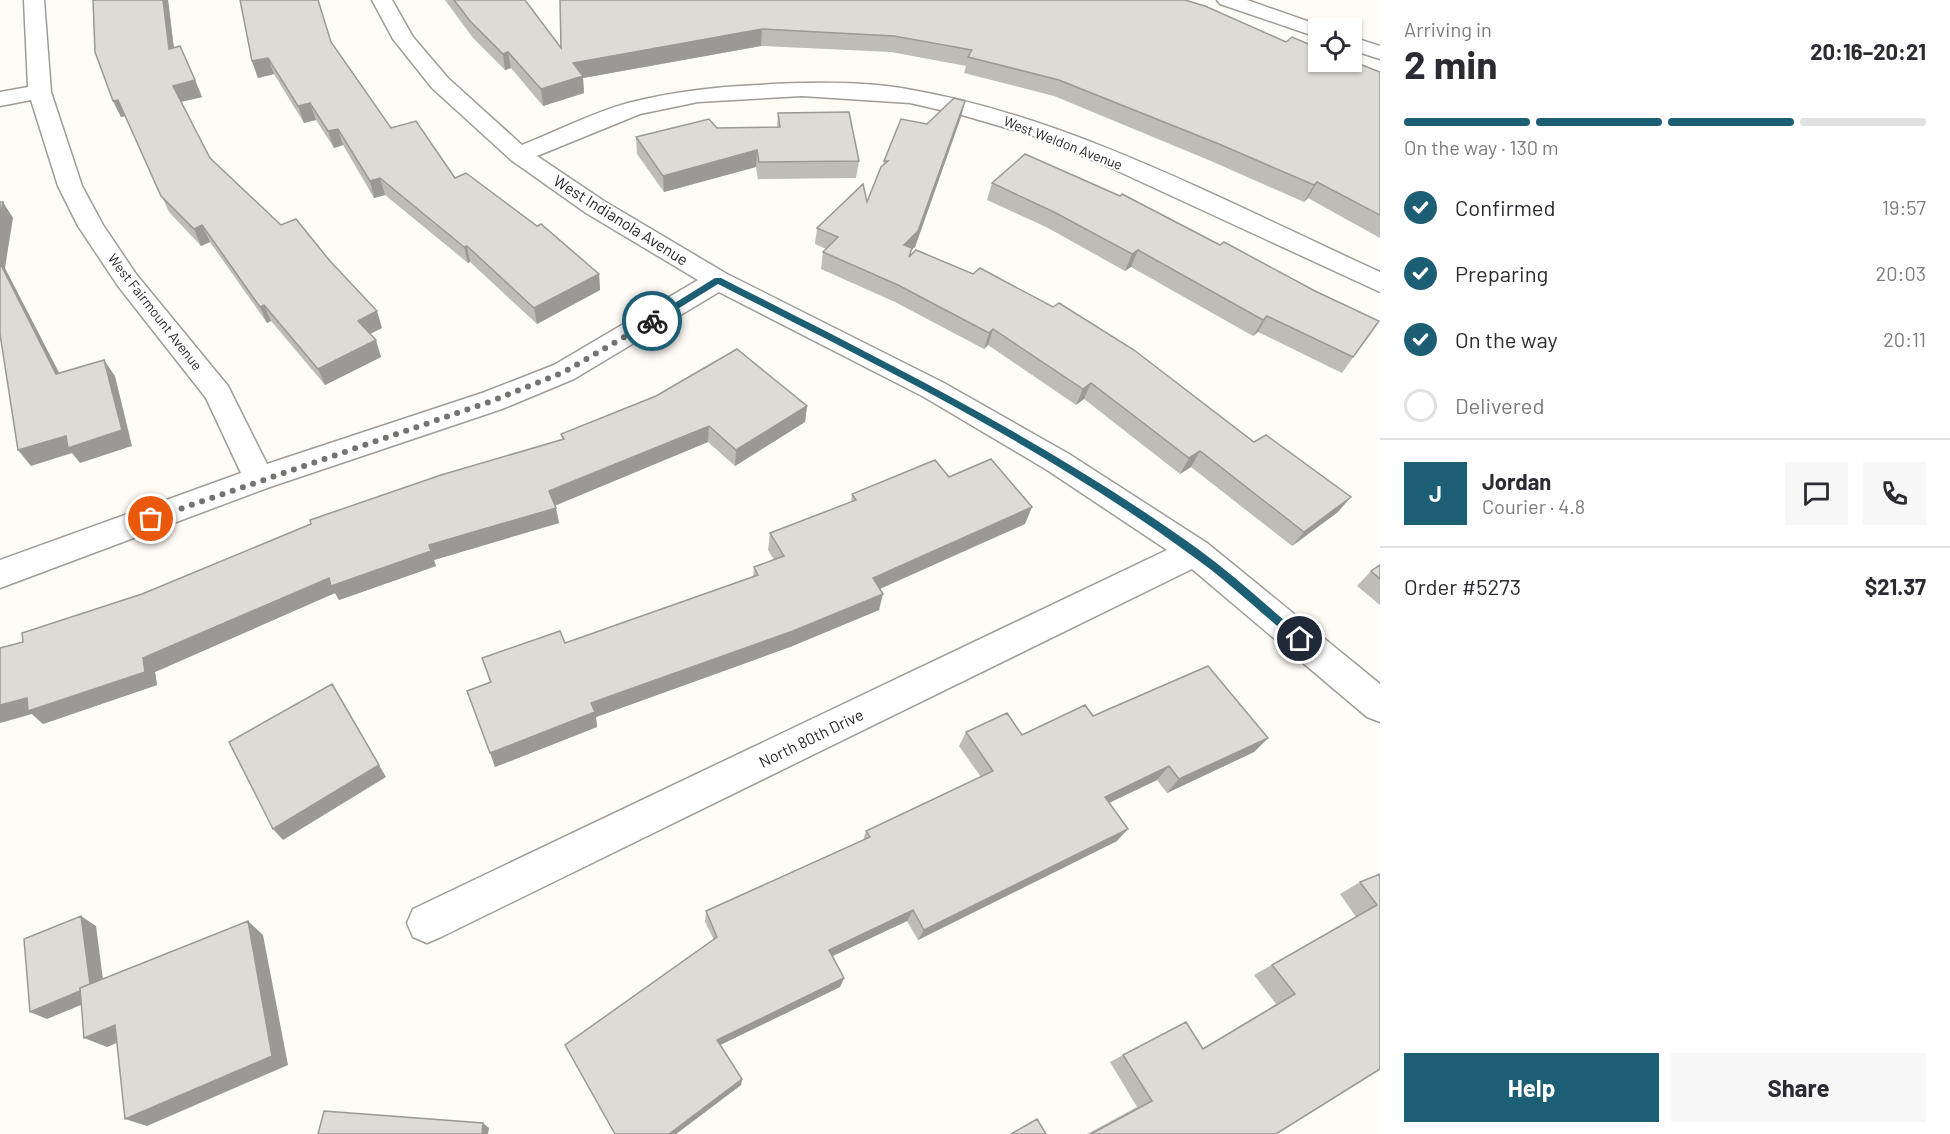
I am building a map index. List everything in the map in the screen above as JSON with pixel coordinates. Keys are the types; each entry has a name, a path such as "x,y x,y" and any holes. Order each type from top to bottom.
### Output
{"street":[{"name":"West Fairmount Avenue","path":"34,0 34,38 40,92 70,186 91,226 127,280 218,393 259,479"},
{"name":"West Indianola Avenue","path":"382,0 404,39 440,83 519,155 595,207 718,280 934,390 1058,462 1195,552 1380,706"},
{"path":"1227,0 1308,28"},
{"path":"1362,47 1380,53"},
{"name":"West Weldon Avenue","path":"519,155 633,110 698,95 802,89 910,96 968,109 1042,131 1118,162 1380,283"},
{"path":"0,99 40,92"},
{"path":"0,574 259,479 492,401 564,372 610,347 718,280"},
{"name":"North 80th Drive","path":"427,923 1195,552"}],"building":[{"path":"93,0 163,0 169,49 180,46 195,80 173,86 210,158 281,225 296,219 330,261 377,311 358,321 376,340 318,369 264,305 260,307 202,225 194,229 161,196 118,100 113,101 95,52"},
{"path":"240,0 318,0 331,42 391,128 416,121 455,178 466,173 537,226 541,224 599,274 534,308 467,246 464,247 380,178 370,181 338,129 328,131 310,103 298,106 268,58 252,61"},
{"path":"454,0 525,0 561,48 560,0 1185,0 1205,6 1286,42 1292,37 1308,44 1308,72 1362,72 1362,65 1380,72 1380,215 1317,182 1314,185 1059,80 968,57 972,50 894,36 762,29 573,63 583,76 541,89 508,52 503,54 470,21"},
{"path":"954,98 965,101 918,231 904,245 912,248 909,257 916,250 973,274 980,268 1053,307 1059,303 1134,350 1254,442 1266,435 1351,497 1304,532 1200,451 1189,458 1091,383 1083,389 993,329 989,333 898,285 823,252 838,237 817,228 863,184 867,202 881,167 888,161 884,161 901,119 927,124"},
{"path":"849,112 859,161 759,162 757,150 663,176 636,137 709,119 717,128 780,127 778,113"},
{"path":"1025,154 1120,196 1122,194 1220,245 1224,242 1315,291 1379,321 1353,357 1267,316 1263,320 1138,250 1132,254 1054,212 992,183"},
{"path":"0,263 56,374 104,360 122,430 68,448 66,436 18,450 0,334"},
{"path":"737,349 807,406 736,450 709,426 549,491 556,508 429,545 431,551 331,586 329,578 143,658 145,672 28,711 27,698 0,705 0,648 23,642 22,633 142,594 311,524 310,520 441,475 564,439 561,434 656,396"},
{"path":"991,459 1032,507 873,578 883,594 793,631 591,703 595,712 490,753 467,691 491,682 482,658 560,631 565,643 758,575 754,567 784,556 770,533 856,500 852,494 935,460 949,477"},
{"path":"1380,565 1380,579 1371,571"},
{"path":"1208,666 1268,738 1179,779 1169,766 1105,797 1128,829 924,930 913,910 829,950 844,978 717,1040 742,1079 669,1134 615,1134 565,1045 717,937 706,911 870,837 866,831 993,771 966,732 1007,713 1022,735 1085,705 1093,716"},
{"path":"332,684 379,765 273,829 229,742"},
{"path":"1380,874 1380,1069 1276,1134 1091,1134 1152,1101 1123,1055 1186,1022 1203,1049 1295,994 1272,965 1377,905 1360,882"},
{"path":"81,916 90,984 80,988 80,991 30,1012 24,939"},
{"path":"248,921 272,1056 125,1119 115,1025 84,1038 80,988"},
{"path":"324,1111 483,1123 482,1134 318,1134"},
{"path":"1037,1119 1046,1134 1011,1134"}],"way so far":[{"path":"151,519 259,479 492,401 564,372 652,321"}],"route":[{"path":"652,321 718,280 934,390 1058,462 1195,552 1300,639"}]}
